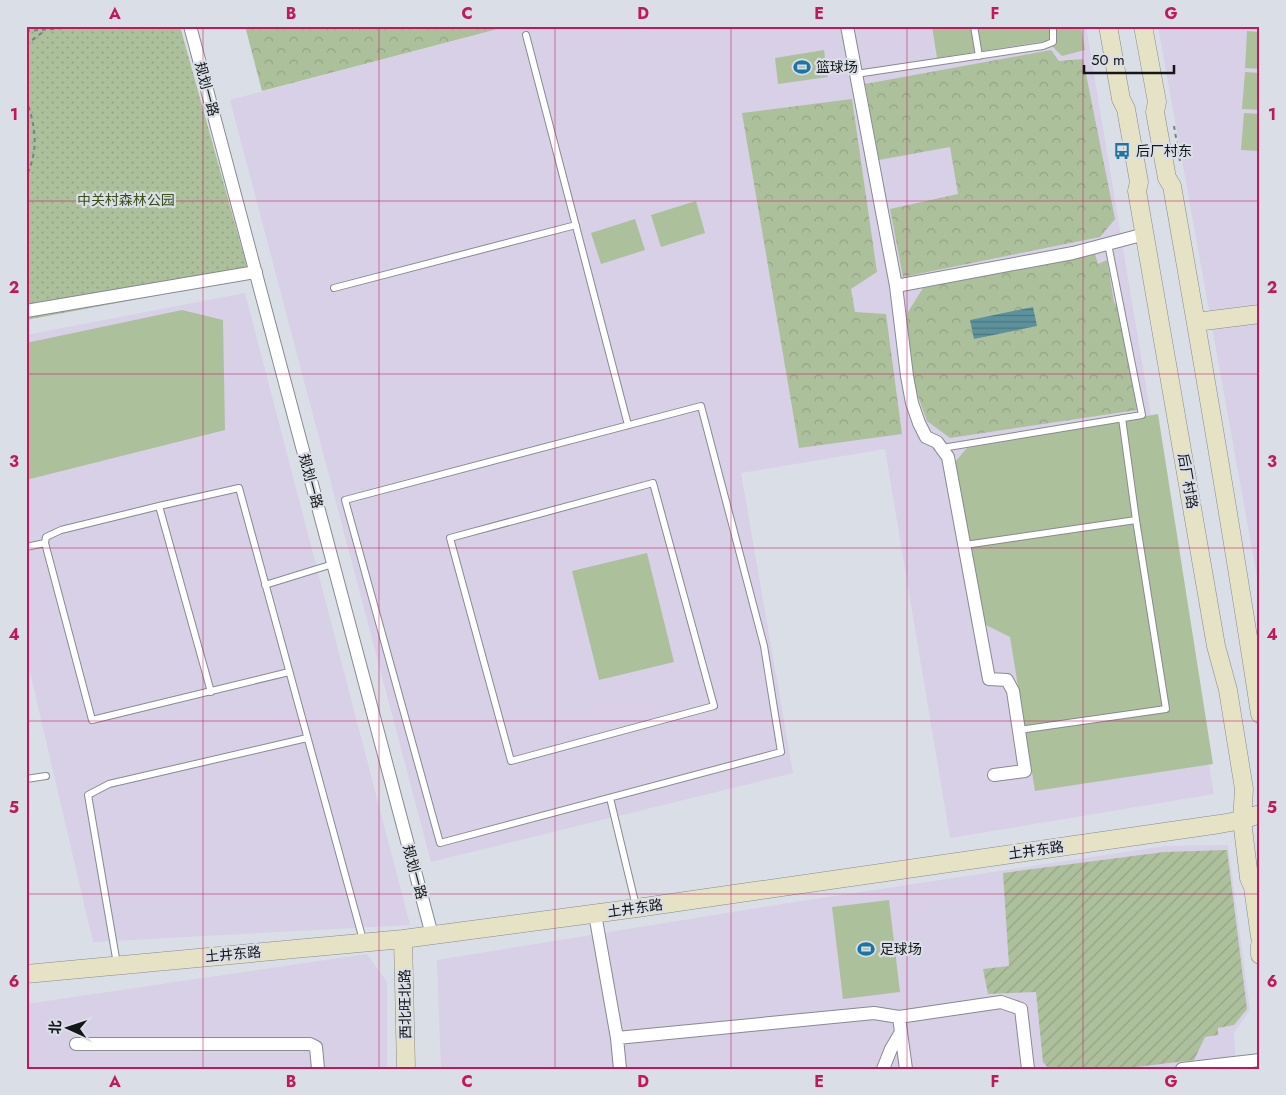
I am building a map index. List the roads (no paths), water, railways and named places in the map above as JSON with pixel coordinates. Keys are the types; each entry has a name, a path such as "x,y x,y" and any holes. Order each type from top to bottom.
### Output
{"main road":[{"name":"后厂村路","path":"1108,26 1138,174 1138,191 1145,234 1216,646 1233,717 1244,789 1242,820 1249,878 1253,887 1260,937"},
{"path":"1143,26 1156,102 1155,112 1168,178 1172,186 1196,322 1240,582 1260,714"},
{"path":"1196,322 1260,314"},
{"name":"土井东路","path":"26,974 403,939 595,914 1242,820 1260,814"},
{"name":"西北旺北路","path":"403,939 406,1069"},
{"path":"1260,946 1260,955"}],"street":[{"name":"规划一路","path":"190,26 432,935"},
{"path":"847,26 896,286 912,403 926,437 938,442 948,458 989,679 1007,680 1012,691 1025,771 994,775"},
{"path":"896,286 1073,253 1145,234"},
{"path":"26,312 256,272"},
{"path":"595,914 620,1069"},
{"path":"616,1038 874,1013 899,1017 1001,1002 1021,1009 1028,1069"},
{"path":"899,1017 906,1069"},
{"path":"882,1069 901,1032"},
{"path":"76,1044 310,1044 316,1047 318,1069"},
{"path":"1182,1069 1260,1060"}],"lane":[{"path":"974,26 979,56"},
{"path":"856,74 1043,46 1053,42 1053,26"},
{"path":"526,35 628,425"},
{"path":"334,288 576,225"},
{"path":"942,448 1142,415 1108,244"},
{"path":"701,406 764,646 781,752 610,798 440,844 345,500 701,406"},
{"path":"1018,730 1166,709 1122,418"},
{"path":"653,483 714,706 511,762 450,538 653,483"},
{"path":"289,672 92,720 44,543 46,537 61,530 239,488 364,942"},
{"path":"159,506 210,692"},
{"path":"965,545 1136,520"},
{"path":"26,546 44,543"},
{"path":"265,585 333,564"},
{"path":"117,965 88,795 109,784 307,738"},
{"path":"26,779 46,776"},
{"path":"610,798 637,908"}],"water":[{"path":"1033,307 1037,326 974,339 970,320"}],"place":[{"name":"篮球场","path":"802,67"},
{"name":"后厂村东","path":"1122,151"},
{"name":"足球场","path":"866,949"}],"park label":[{"name":"中关村森林公园","path":"126,200"}]}
